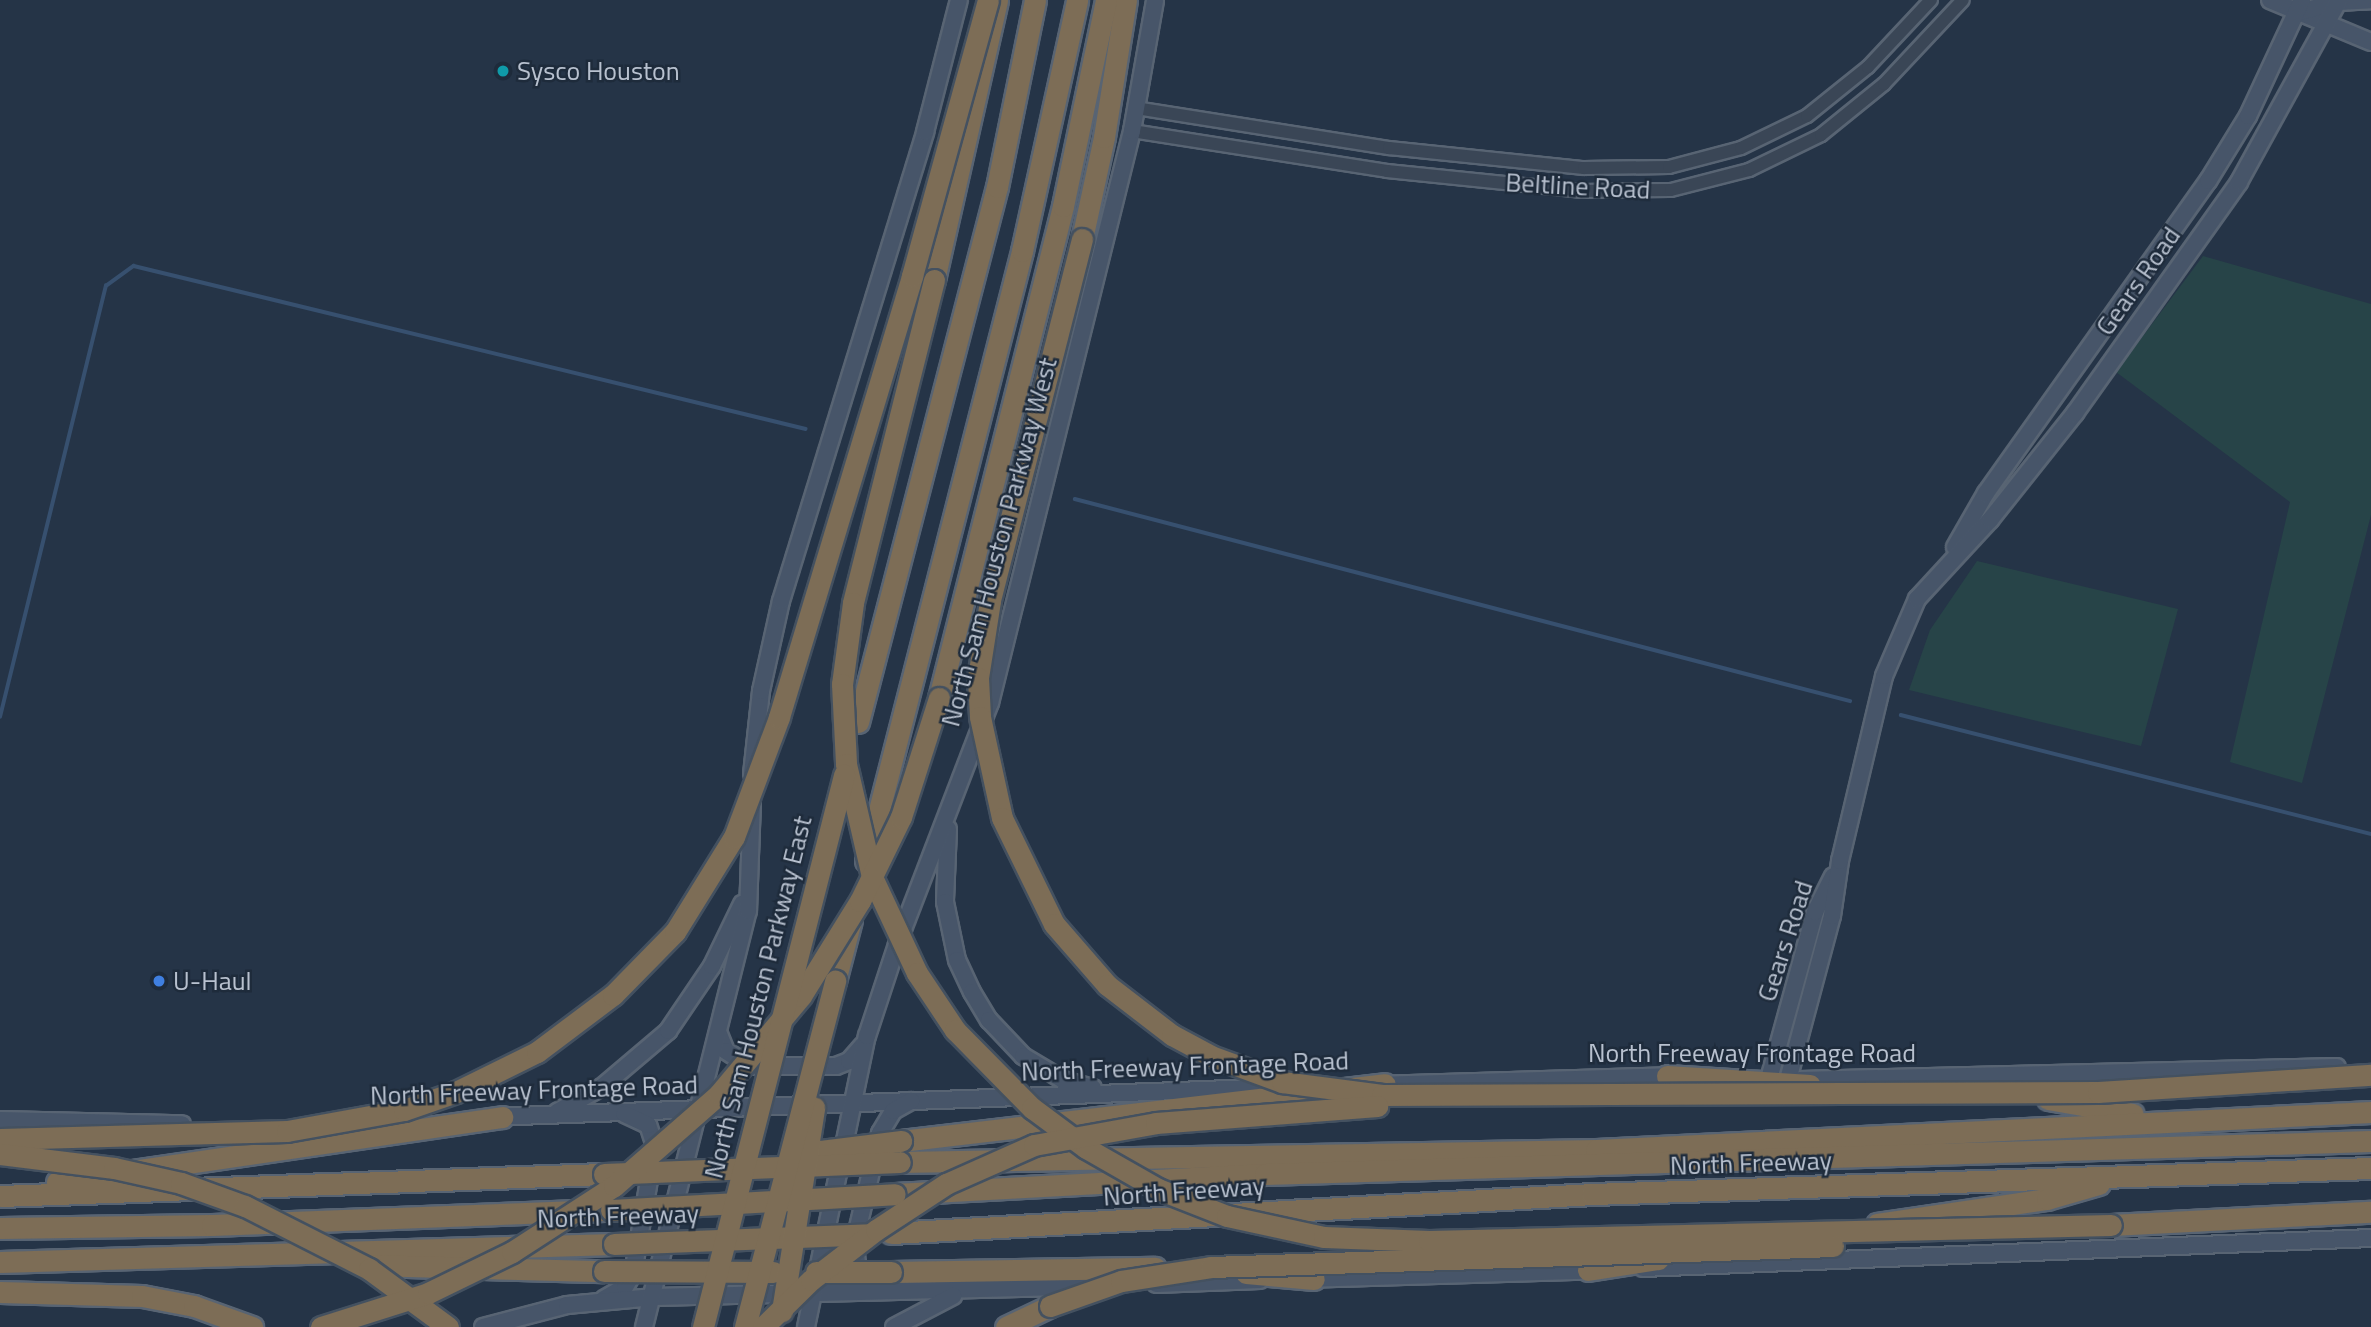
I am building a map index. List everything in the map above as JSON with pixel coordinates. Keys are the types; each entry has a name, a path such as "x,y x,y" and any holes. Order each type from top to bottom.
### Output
{"highway":[{"path":"0,1139 287,1131 404,1110 467,1087 537,1052 614,995 675,932 734,837 779,718 915,264 988,0"},
{"path":"997,0 968,138 859,577 842,684 849,787 872,877 917,973 979,1059 1059,1130 1134,1176 1206,1209 1311,1235 1429,1241 2111,1225"},
{"name":"North Sam Houston Parkway East","path":"703,1327 997,187 1035,0"},
{"name":"North Sam Houston Parkway West","path":"835,981 1022,251 1077,0"},
{"path":"321,1327 392,1307 466,1276 552,1228 614,1186 662,1148 736,1076 801,996 840,937 892,838 930,730 1063,206 1106,0"},
{"path":"1126,0 1094,187 982,638 980,717 1002,818 1033,889 1061,933 1107,985 1172,1035 1247,1071 1302,1087 1382,1095 1508,1097 2098,1092 2371,1075"},
{"path":"745,1327 835,981"},
{"path":"779,1327 835,981"},
{"path":"1668,1076 2063,1100 2166,1120"},
{"path":"701,1169 901,1140 1385,1084"},
{"path":"764,1327 811,1280 876,1230 946,1184 1034,1145 1156,1123 1508,1097"},
{"name":"North Freeway","path":"0,1196 900,1162 1596,1150 2371,1112"},
{"path":"0,1190 309,1149 502,1117"},
{"name":"North Freeway","path":"0,1228 212,1225 611,1210 1265,1174 2371,1141"},
{"path":"0,1154 114,1168 181,1183 245,1206 369,1269 448,1327"},
{"name":"North Freeway","path":"0,1262 614,1244 891,1233 1592,1194 1941,1186 2139,1172 2371,1168"},
{"path":"1588,1270 2047,1199 2139,1172"},
{"path":"689,1327 741,1178"},
{"path":"1006,1327 1049,1306 1121,1281 1211,1267 1780,1250 2111,1225 2371,1212"},
{"path":"230,1257 463,1270 604,1271 893,1282 1186,1267 1314,1279"},
{"path":"0,1292 85,1291 167,1300 252,1327"}],"main road":[{"path":"702,1107 751,883 752,764 761,691 781,601 925,132 958,0"},
{"name":"North Sam Houston Parkway West","path":"813,1292 867,1036 990,703 1132,131 1155,0"},
{"path":"2270,0 2299,7 2325,25 2371,42"},
{"path":"2299,7 2338,1 2371,1"},
{"name":"Gears Road","path":"1788,1080 1832,916 1840,861 1884,676 1917,599 1990,520 2075,412 2239,182 2338,1"},
{"name":"Gears Road","path":"1944,568 1986,493 2175,228 2248,116 2299,7"},
{"path":"2175,228 2197,240"},
{"path":"2055,398 2075,412"},
{"path":"951,805 945,902 957,960 972,992 989,1020 1023,1056 1063,1080 1112,1092"},
{"name":"Gears Road","path":"1769,1079 1815,912 1840,861"},
{"path":"551,1115 602,1087 668,1031 712,966 751,883"},
{"path":"719,1034 726,1051 750,1066 836,1066 859,1052 867,1036"},
{"name":"North Freeway Frontage Road","path":"0,1120 188,1124 502,1117 853,1101 1668,1076 1788,1080 2371,1066"},
{"path":"916,1099 885,1121 855,1240 857,1265 867,1278 967,1291 1588,1270 2371,1238"},
{"name":"North Sam Houston Parkway East","path":"644,1327 702,1107"},
{"path":"483,1327 617,1293 634,1273 655,1146 648,1125 615,1112"},
{"path":"589,1302 813,1292 893,1282"},
{"path":"894,1327 918,1311 967,1291"},
{"path":"806,1327 813,1292"}],"street":[{"name":"Beltline Road","path":"1136,108 1389,148 1584,168 1669,167 1741,148 1807,116 1868,67 1931,0"},
{"name":"Beltline Road","path":"1132,131 1387,171 1583,191 1671,190 1749,170 1821,135 1884,84 1963,0"}],"green space":[{"path":"2203,256 2371,304 2371,515 2302,783 2230,762 2290,502 2116,372"},
{"path":"1977,561 2178,609 2141,746 1909,690 1930,630"}],"waterway":[{"path":"0,717 106,286 134,266 806,429"},
{"path":"1075,499 1850,701"},
{"path":"1901,715 2371,834"}],"place":[{"name":"Sysco Houston","path":"503,71"},
{"name":"U-Haul","path":"159,981"}]}
